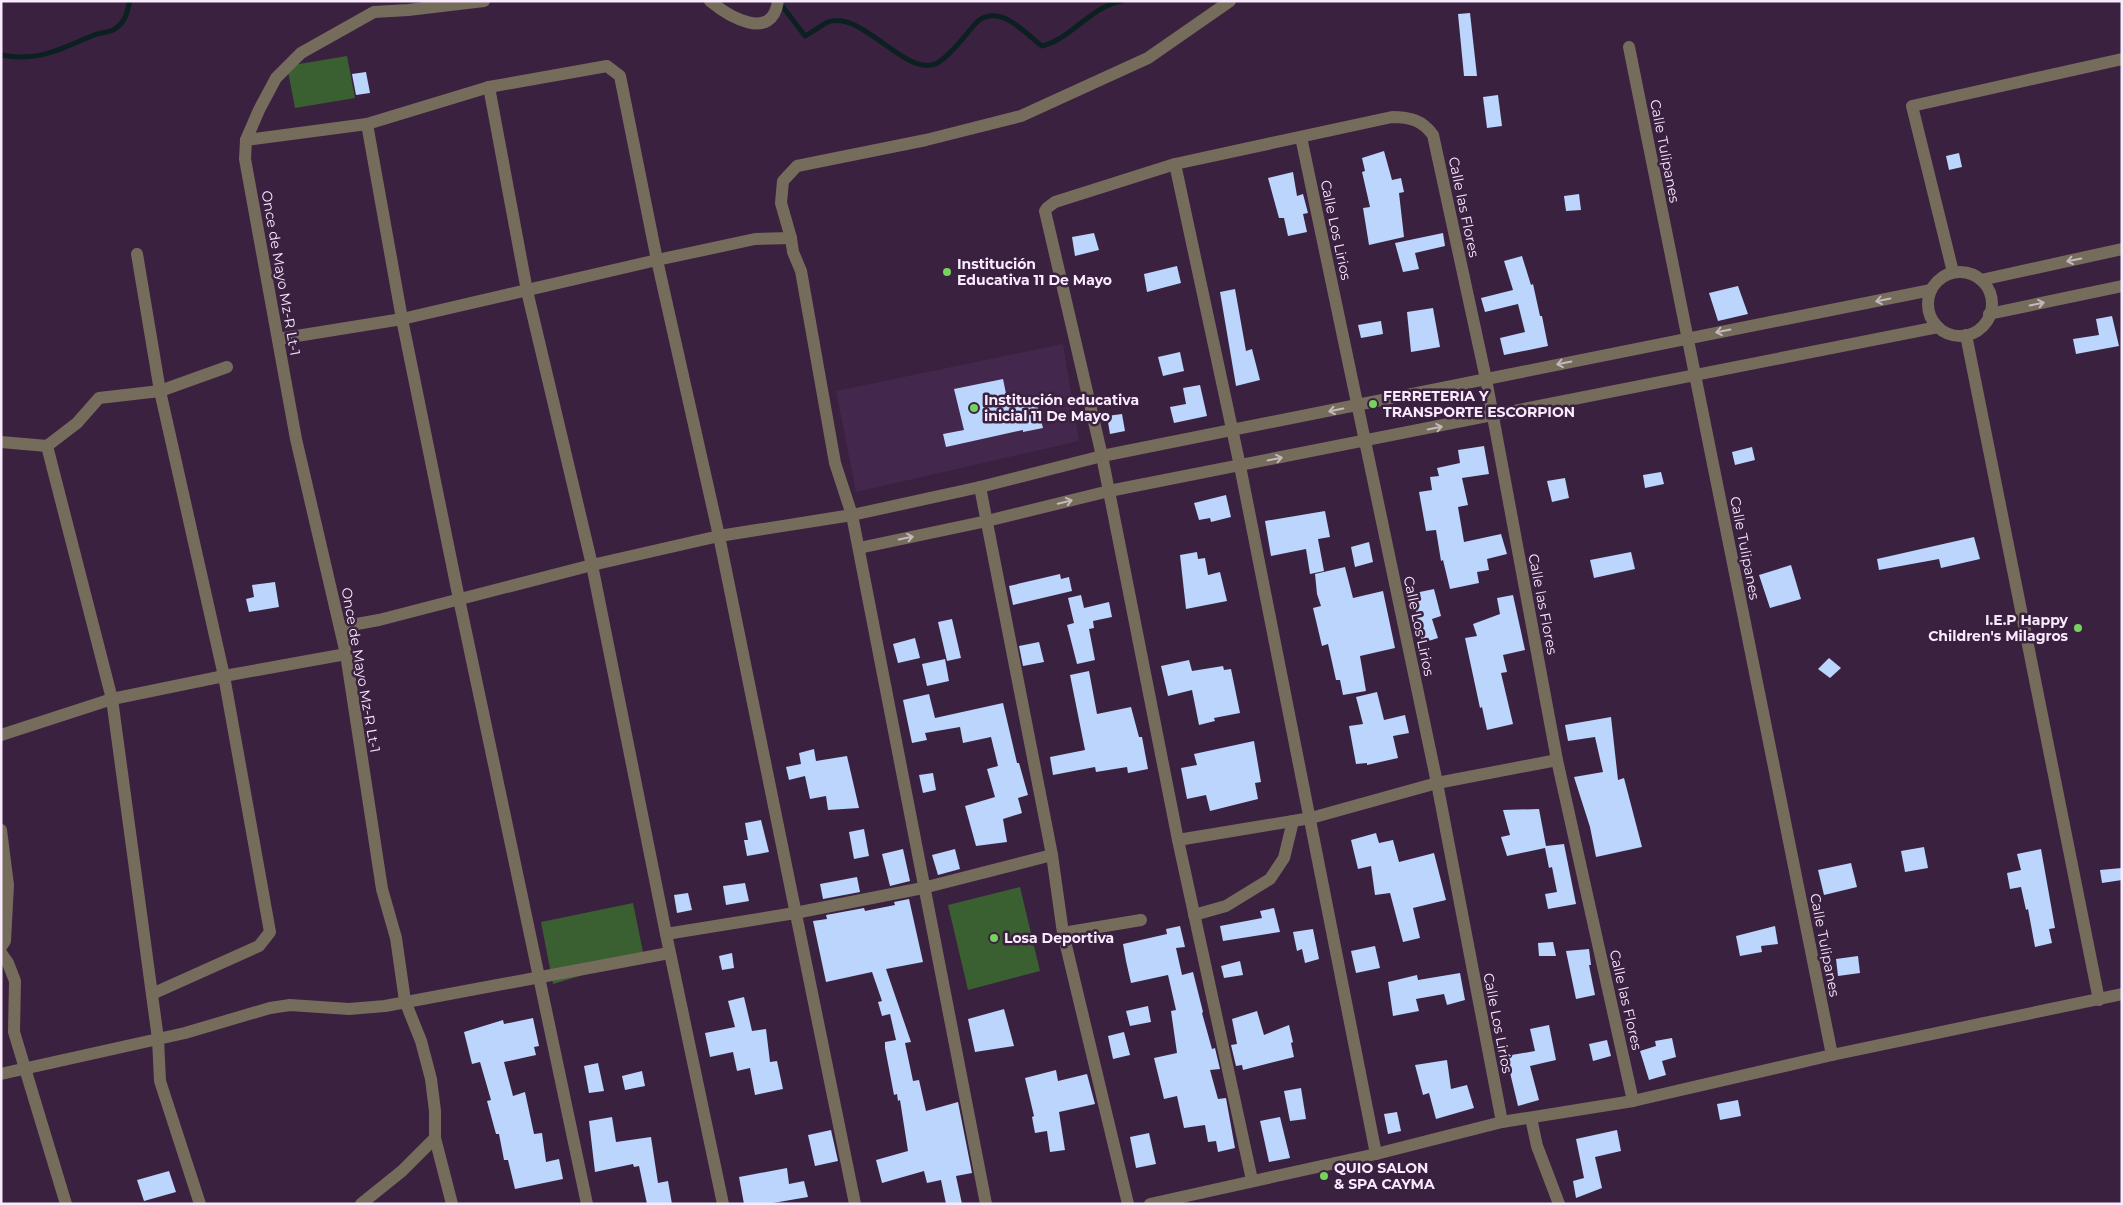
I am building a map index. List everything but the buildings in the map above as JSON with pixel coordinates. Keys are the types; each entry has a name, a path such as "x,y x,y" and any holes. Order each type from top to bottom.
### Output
{"street":[{"path":"246,140 276,78 301,52 374,12 484,1"},
{"path":"710,1 732,17 744,22 757,24 772,16 778,1"},
{"path":"986,1204 923,888 852,515 835,464 801,272 793,252 781,203 783,181 797,166 926,140 1021,116 1148,58 1230,1"},
{"name":"Calle Tulipanes","path":"1629,46 1832,1055"},
{"path":"1954,272 1912,106 2122,59"},
{"path":"246,140 367,124 489,87 607,66 620,76 657,260 719,536 855,1204"},
{"path":"489,87 527,291 592,565 666,934 723,1204"},
{"name":"Calle las Flores","path":"1301,137 1392,117 1406,117 1417,120 1427,127 1433,135 1486,379 1557,760 1633,1101"},
{"path":"367,124 402,319 459,599 587,1204"},
{"path":"1252,1180 1178,840 1102,456 1045,211 1055,202 1175,164 1301,137"},
{"name":"Calle Los Lirios","path":"1301,137 1437,783 1502,1122"},
{"name":"Once de Mayo Mz-R Lt-1","path":"246,140 244,158 296,439 346,654 382,889 396,938 405,1001 421,1041 432,1079 435,1111 434,1138 452,1204"},
{"path":"1175,164 1233,431 1376,1154"},
{"path":"278,339 402,319 755,239 791,238"},
{"path":"1981,280 2122,249"},
{"path":"137,254 160,390 224,676 270,932 258,946 152,994"},
{"path":"1954,272 1963,272 1981,280 1988,288 1991,298 1990,314 1983,325 1966,335 1956,335 1938,327 1928,310 1928,300 1936,282 1954,272"},
{"path":"1990,314 2122,286"},
{"path":"340,627 379,620 592,565 719,536 852,515 980,487 1102,456 1931,290"},
{"path":"858,548 987,522 1109,491 1493,417 1938,327"},
{"path":"1966,335 2099,1000"},
{"path":"1,442 46,446 77,423 99,398 160,390 227,367"},
{"path":"46,446 112,700 158,1039 160,1081 200,1204"},
{"path":"980,487 1052,855 1063,933 1128,1204"},
{"path":"1,735 112,700 224,676 346,654"},
{"path":"1178,840 1311,818 1437,783 1557,760"},
{"path":"1194,915 1226,906 1270,879 1284,858 1293,821"},
{"path":"1,830 8,885 5,940 1,947"},
{"path":"666,934 796,913 923,888 1052,855"},
{"path":"1063,933 1141,920"},
{"path":"1,953 8,963 15,980 14,1032 66,1204"},
{"path":"1,1074 158,1039 270,1008 290,1005 349,1009 385,1006 670,953"},
{"path":"1150,1204 1376,1154 1502,1122 1633,1101 1832,1055 2122,994"},
{"path":"1531,1118 1537,1146 1559,1204"},
{"path":"361,1204 402,1172 434,1138"}],"shaded area":[{"path":"1063,344 1079,441 856,492 836,391"}],"green space":[{"path":"347,56 355,98 295,108 287,66"},
{"name":"Losa Deportiva","path":"1020,887 1040,971 968,990 948,905"},
{"path":"633,903 644,957 553,984 541,922"}],"waterway":[{"path":"1,55 27,57 49,53 97,34 114,30 124,19 130,1"},
{"path":"780,3 805,36 828,22 842,21 870,34 899,55 914,62 927,65 939,62 944,58 979,20 988,16 1005,18 1013,22 1042,46 1062,37 1100,9 1122,1"}],"place":[{"name":"Institución Educativa 11 De Mayo","path":"947,272"},
{"name":"FERRETERIA Y TRANSPORTE ESCORPION","path":"1373,404"},
{"name":"Institución educativa inicial 11 De Mayo","path":"974,408"},
{"name":"I.E.P Happy Children's Milagros","path":"2078,628"},
{"name":"Losa Deportiva","path":"994,938"},
{"name":"QUIO SALON & SPA CAYMA","path":"1324,1176"}]}
